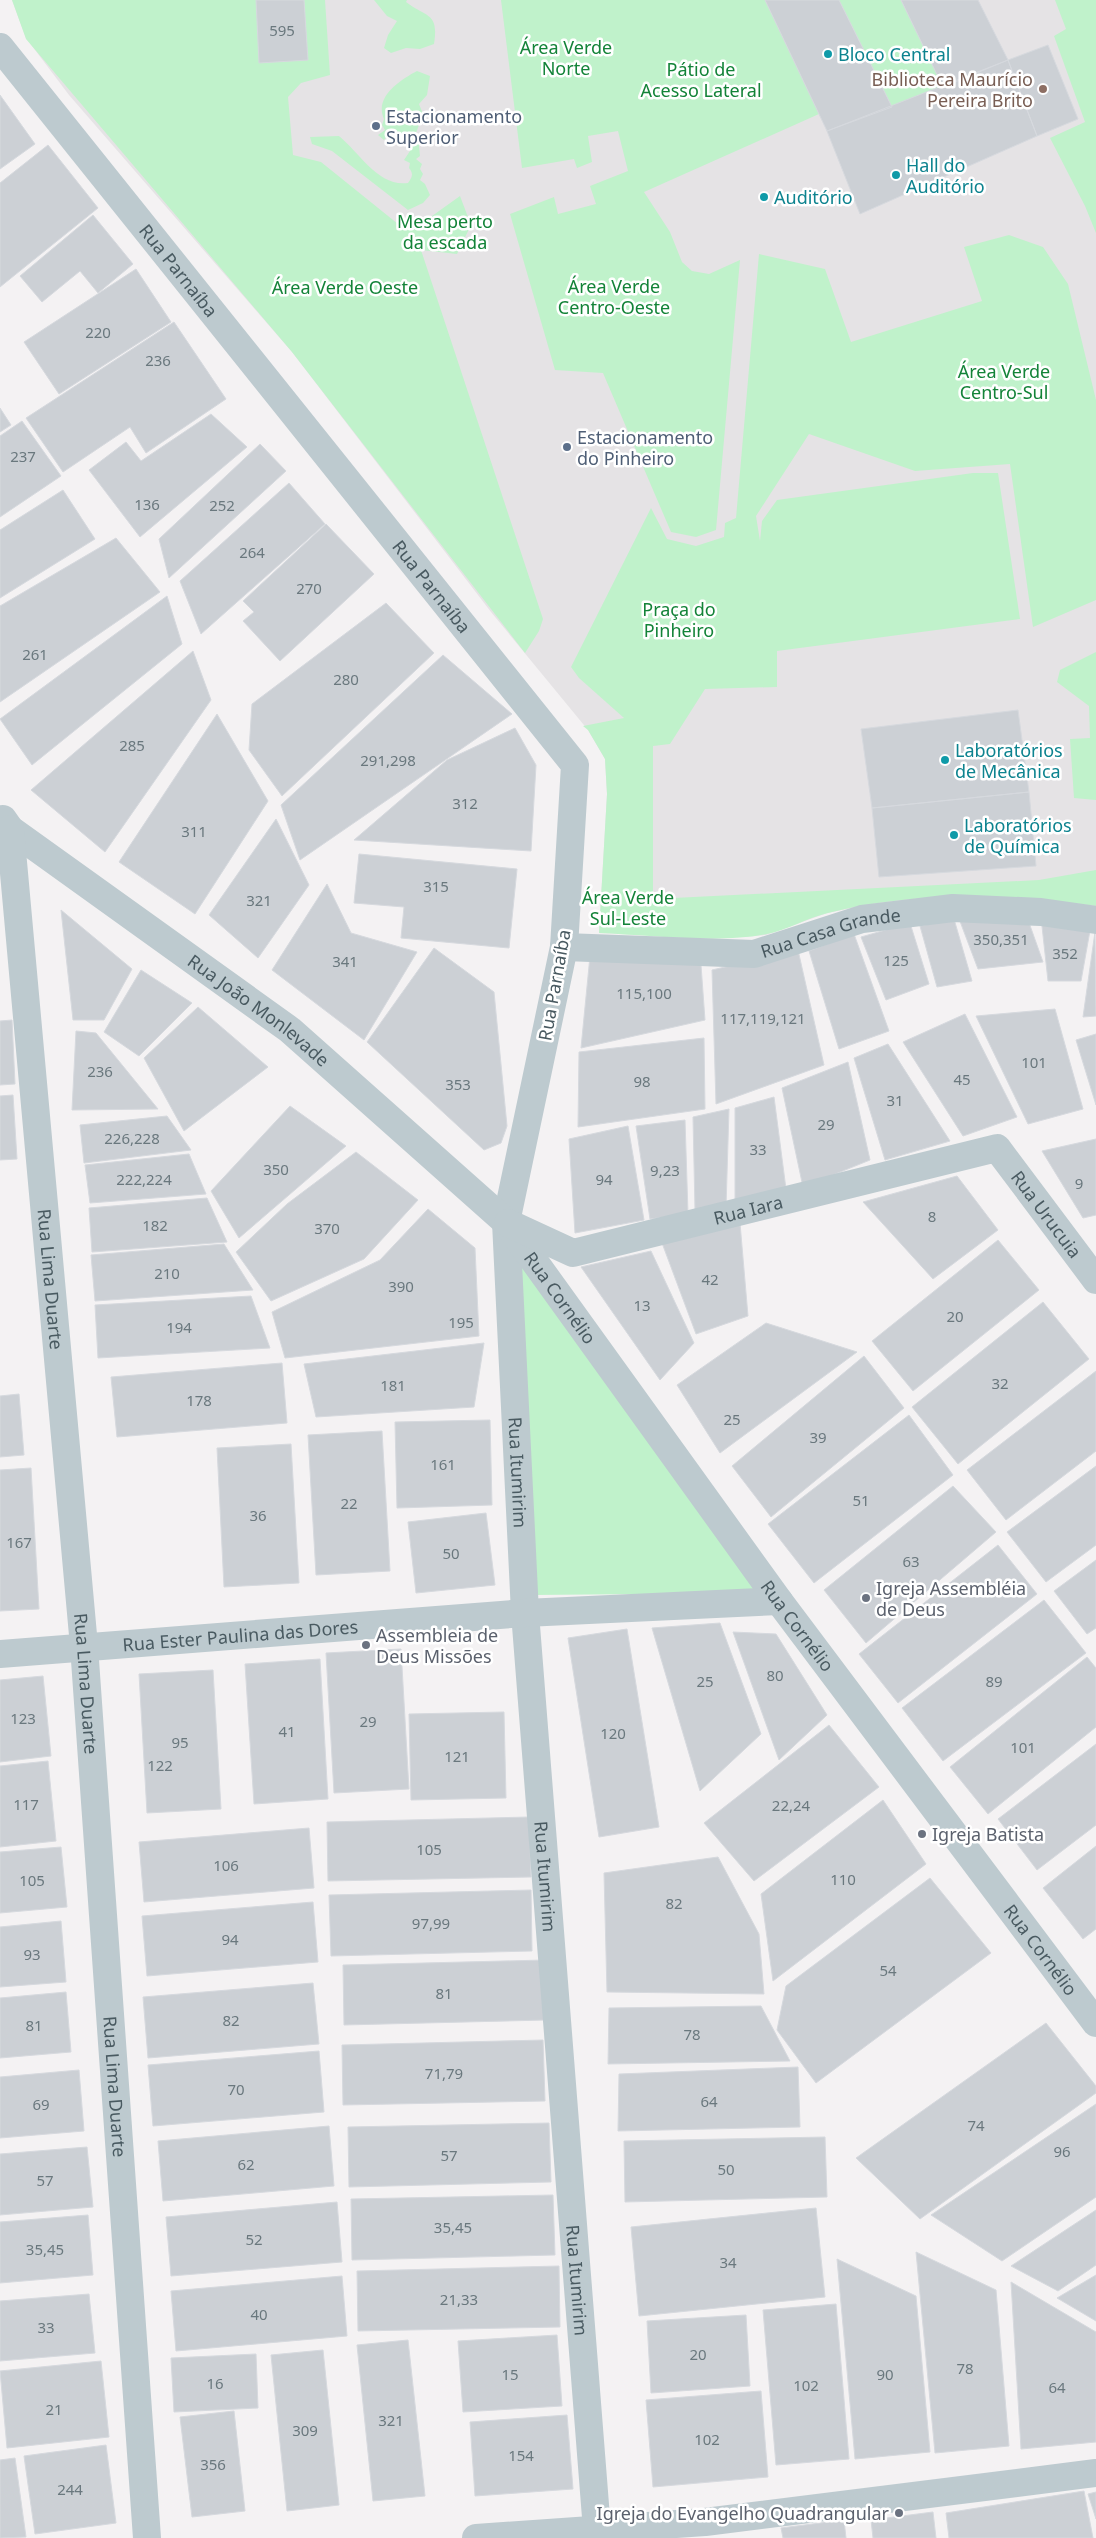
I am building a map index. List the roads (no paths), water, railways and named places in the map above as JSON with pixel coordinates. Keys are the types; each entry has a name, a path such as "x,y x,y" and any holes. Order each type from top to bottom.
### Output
{"street":[{"name":"Rua Parnaíba","path":"0,47 575,766 564,947 506,1222"},
{"name":"Rua João Monlevade","path":"5,821 290,1030 506,1222"},
{"name":"Rua Lima Duarte","path":"5,821 84,1646 147,2538"},
{"name":"Rua Casa Grande","path":"564,947 754,954 862,919 953,908 1041,912 1096,920"},
{"name":"Rua Iara","path":"506,1222 573,1253 997,1148"},
{"name":"Rua Urucuia","path":"997,1148 1096,1280"},
{"name":"Rua Cornélio","path":"506,1222 779,1601 1096,2023"},
{"name":"Rua Itumirim","path":"506,1222 525,1613 597,2530"},
{"name":"Rua Ester Paulina das Dores","path":"0,1654 525,1613 779,1601"},
{"path":"476,2538 597,2530 708,2530 1096,2473"}],"place":[{"name":"Bloco Central","path":"828,54"},
{"name":"Biblioteca Maurício Pereira Brito","path":"1043,89"},
{"name":"Estacionamento Superior","path":"376,126"},
{"name":"Hall do Auditório","path":"896,175"},
{"name":"Auditório","path":"764,197"},
{"name":"Estacionamento do Pinheiro","path":"567,447"},
{"name":"Laboratórios de Mecânica","path":"945,760"},
{"name":"Laboratórios de Química","path":"954,835"},
{"name":"Igreja Assembléia de Deus","path":"866,1598"},
{"name":"Assembleia de Deus Missões","path":"366,1645"},
{"name":"Igreja Batista","path":"922,1834"},
{"name":"Igreja do Evangelho Quadrangular","path":"899,2513"}],"park label":[{"name":"Área Verde Norte","path":"566,57"},
{"name":"Pátio de Acesso Lateral","path":"701,79"},
{"name":"Mesa perto da escada","path":"445,231"},
{"name":"Área Verde Oeste","path":"345,287"},
{"name":"Área Verde Centro-Oeste","path":"614,296"},
{"name":"Área Verde Centro-Sul","path":"1004,381"},
{"name":"Praça do Pinheiro","path":"679,619"},
{"name":"Área Verde Sul-Leste","path":"628,908"}]}
